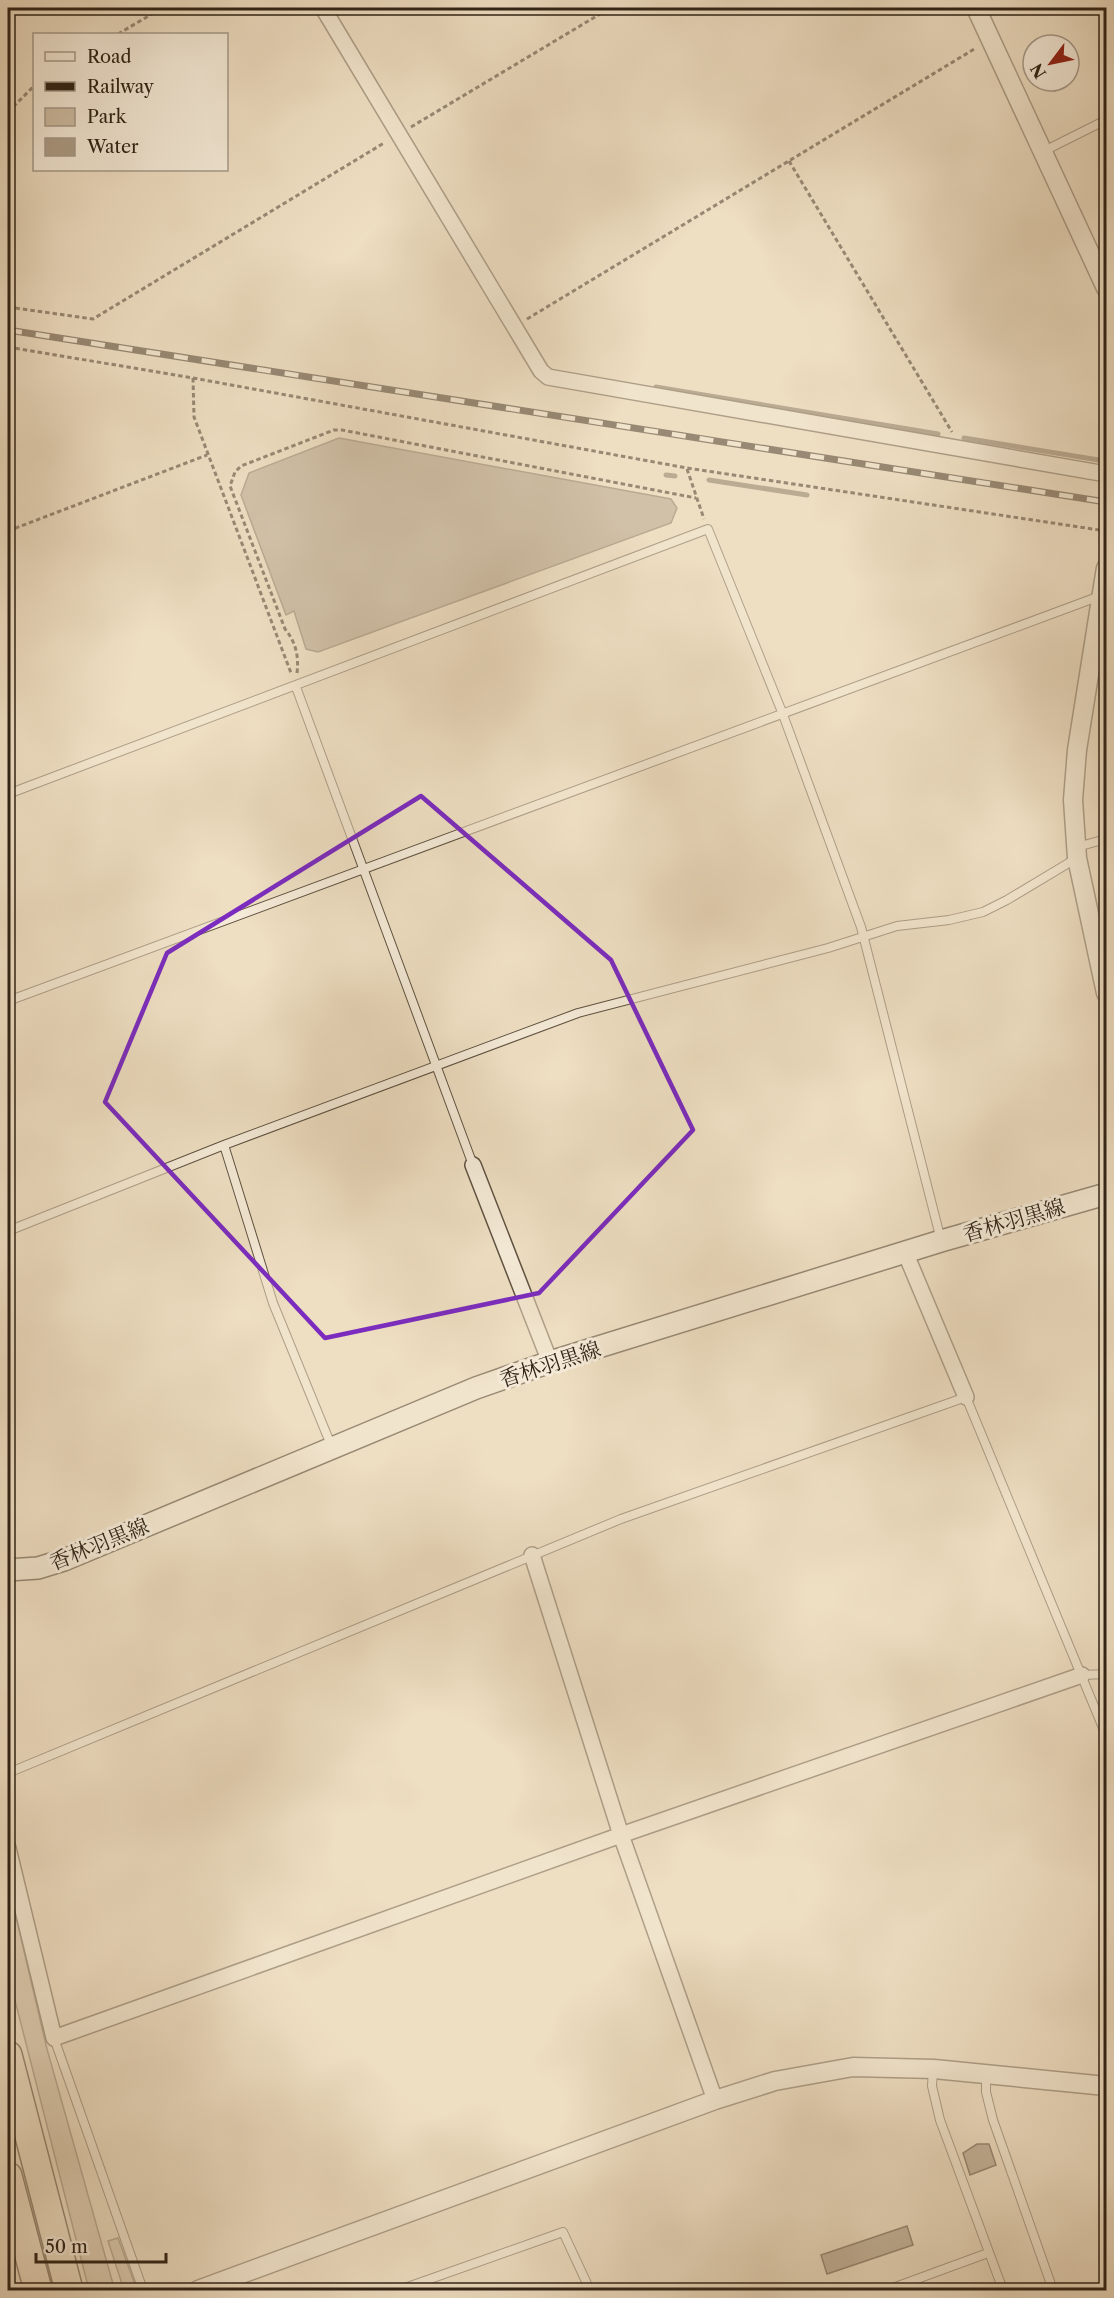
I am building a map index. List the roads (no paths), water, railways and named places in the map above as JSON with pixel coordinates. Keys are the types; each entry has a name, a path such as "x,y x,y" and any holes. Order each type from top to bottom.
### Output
{"highway":[{"path":"8,2055 69,2290"},
{"path":"8,2175 38,2290"}],"main road":[{"name":"香林羽黒線","path":"8,1570 38,1568 64,1560 476,1388 550,1362 941,1241 1107,1194"}],"street":[{"path":"323,8 541,371 548,377 1107,474"},
{"path":"976,8 1042,152 1102,266 1107,288"},
{"path":"1107,568 1074,778 1076,853 1107,993"},
{"path":"472,1165 550,1362"},
{"path":"905,1252 966,1397"},
{"path":"532,1555 621,1835 715,2100"},
{"path":"8,1848 54,2038 621,1835 1082,1675"},
{"path":"198,2290 715,2100 775,2081 825,2071 879,2066 986,2073 1107,2086"}],"lane":[{"path":"1042,152 1107,120"},
{"path":"8,794 708,530 782,712 864,936 941,1241"},
{"path":"8,1001 1089,598 1102,596"},
{"path":"296,687 472,1165"},
{"path":"8,1231 224,1144 578,1013 897,926 949,920 983,912 1014,896 1076,853 1107,839"},
{"path":"224,1144 273,1303 332,1449"},
{"path":"8,1773 621,1519 966,1397 1107,1735"},
{"path":"1082,1675 1107,1674"},
{"path":"54,2038 143,2290"},
{"path":"933,2069 932,2086 940,2120 1003,2290"},
{"path":"986,2073 986,2092 993,2120 1053,2290"},
{"path":"399,2290 563,2232 590,2290"},
{"path":"887,2290 988,2253"}],"water":[{"path":"339,438 671,499 677,508 671,523 318,652 306,649 294,611 286,615 241,495 249,473"}],"waterway":[{"path":"656,387 938,434"},
{"path":"964,438 1105,461"},
{"path":"666,475 675,476"},
{"path":"709,480 807,495"}],"railway":[{"path":"8,330 1106,502"}]}
